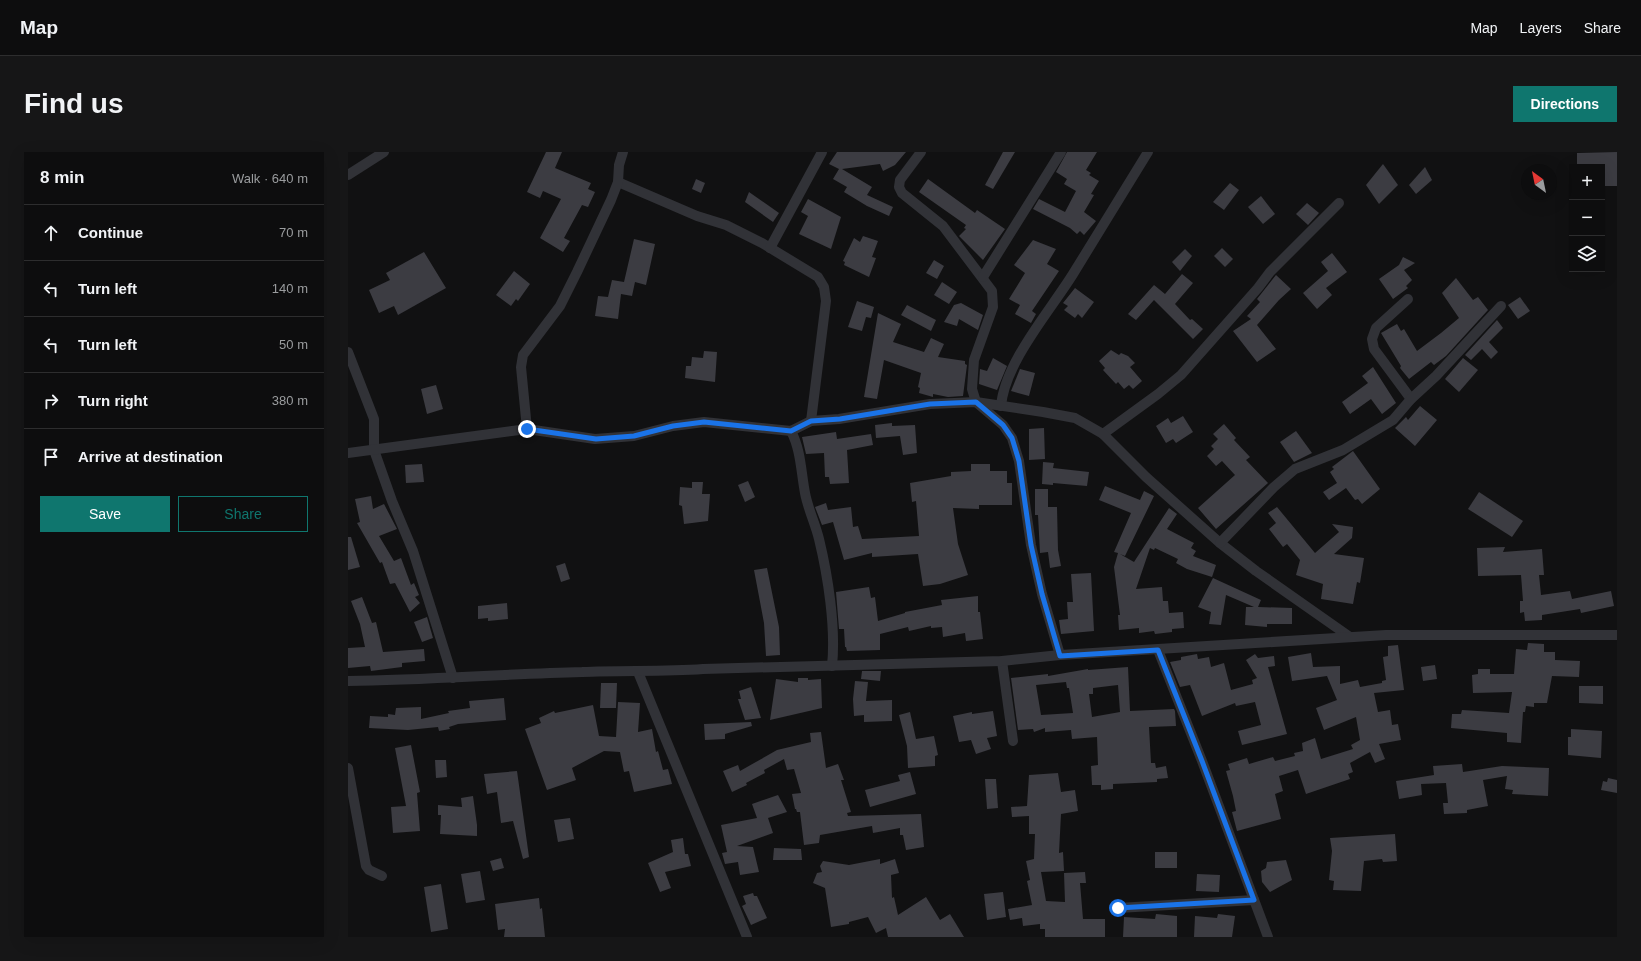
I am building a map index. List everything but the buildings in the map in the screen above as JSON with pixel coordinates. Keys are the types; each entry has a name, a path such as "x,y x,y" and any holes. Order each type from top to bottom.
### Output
{"street":[{"path":"348,175 384,152"},
{"path":"527,429 521,367 523,354 560,306 612,200 618,182 619,165 623,152"},
{"path":"770,248 822,152"},
{"path":"921,152 900,180 899,187 902,193 943,226 992,291 994,299 993,307 974,360 972,389 976,402 1003,425 1012,438 1019,461 1031,545 1042,594 1060,656"},
{"path":"983,278 1062,152"},
{"path":"1001,406 1002,396 1013,367 1148,152"},
{"path":"618,182 697,216 726,225 770,248 818,277 824,287 826,301 811,421"},
{"path":"1103,434 1158,394 1181,375 1258,288 1270,272 1339,203"},
{"path":"1408,299 1376,328 1372,339 1374,349 1411,399"},
{"path":"1220,543 1274,487 1295,469 1343,450 1384,427 1401,412 1411,399 1436,376 1502,306"},
{"path":"348,352 374,419 374,450 413,551 453,678"},
{"path":"348,453 527,429 596,439 634,436 673,426 704,422 791,431 811,421 840,419 930,404 976,402 1075,418 1103,434 1146,478 1220,543 1256,571 1350,637"},
{"path":"791,431 796,439 809,510 819,538 835,643 832,666"},
{"path":"348,681 578,672 638,672 1002,661 1350,637 1428,634 1617,635"},
{"path":"1158,650 1202,761 1268,937"},
{"path":"1002,661 1013,741"},
{"path":"638,672 747,937"},
{"path":"348,768 366,866 369,870 382,876"},
{"path":"1118,908 1254,900"}],"route":[{"path":"527,429 550,434 596,439 634,436 673,426 704,422 791,431 811,421 840,419 930,404 976,402 990,413 1003,425 1012,438 1019,461 1031,545 1042,594 1060,656 1158,650 1202,761 1254,900 1118,908"}]}
